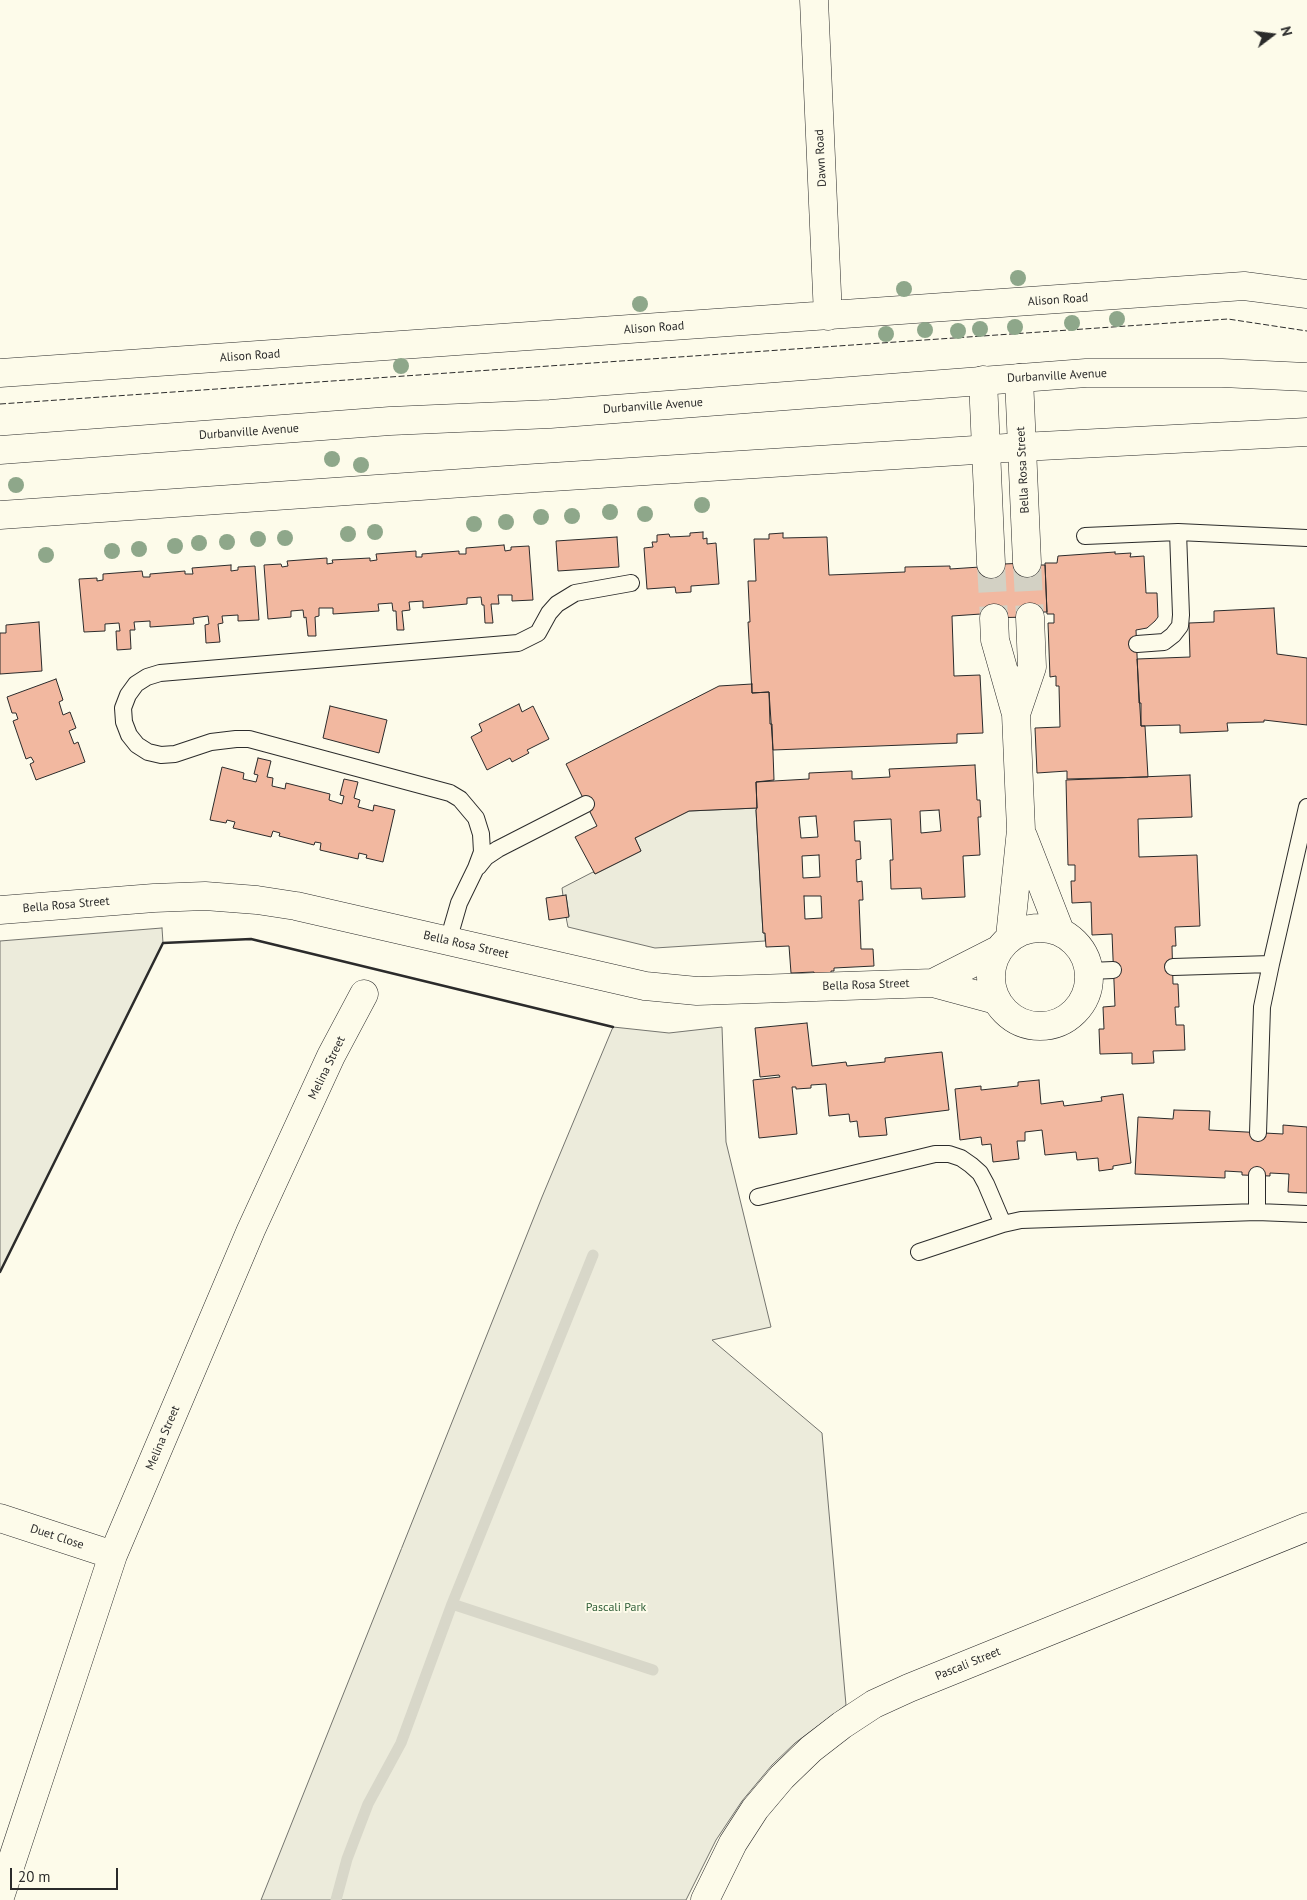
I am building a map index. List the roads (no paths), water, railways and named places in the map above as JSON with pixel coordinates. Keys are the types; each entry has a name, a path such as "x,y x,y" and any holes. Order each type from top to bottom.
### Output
{"street":[{"name":"Dawn Road","path":"814,0 828,316"},
{"name":"Alison Road","path":"0,373 1244,286 1307,294"},
{"name":"Durbanville Avenue","path":"0,450 380,422 550,414 1086,373 1193,373 1307,377"},
{"name":"Bella Rosa Street","path":"1019,378 1027,563"},
{"path":"983,380 991,564"},
{"path":"0,515 329,491 1022,446 1307,432"},
{"path":"1016,714 1040,648 1030,617"},
{"path":"994,618 995,640 1016,714 1020,830 1004,944 992,966 991,983 996,1000 1006,1014 1021,1023 1038,1027 1055,1025 1070,1017 1082,1004 1089,988 1102,970 1074,941 1060,931 1043,927 1026,929 1004,944"},
{"path":"1020,830 1060,931"},
{"name":"Bella Rosa Street","path":"0,910 154,898 205,896 248,899 296,906 646,986 697,991 932,983 996,1000"},
{"name":"Bella Rosa Street","path":"932,983 1004,944"},
{"name":"Melina Street","path":"0,1897 113,1555 251,1230 331,1056 364,994"},
{"name":"Duet Close","path":"0,1518 113,1555"},
{"name":"Pascali Street","path":"704,1900 733,1843 756,1809 782,1778 826,1737 874,1704 909,1688 1307,1527"}],"lane":[{"path":"1085,536 1178,532 1307,538"},
{"path":"1137,644 1164,642 1173,636 1180,626 1178,532"},
{"path":"448,941 458,903 482,852 481,834 476,818 469,808 450,793 250,740 236,739 210,742 174,754 161,755 148,752 137,745 126,728 123,708 128,695 136,684 147,677 160,673 518,643 538,633 549,613 557,604 574,593 631,583"},
{"path":"476,868 486,857 498,849 586,804"},
{"path":"1258,1133 1262,1007 1307,807"},
{"path":"1173,967 1272,964"},
{"path":"758,1197 935,1154 949,1154 961,1158 980,1173 1003,1224"},
{"path":"1257,1175 1257,1212"},
{"path":"919,1252 1003,1224 1022,1220 1257,1212 1307,1214"}],"waterway":[{"path":"336,1900 347,1859 368,1804 401,1743 452,1604 593,1255"},
{"path":"452,1604 653,1670"}],"tunnel":[{"path":"1027,563 1030,617"},
{"path":"991,564 994,618"}],"park label":[{"name":"Pascali Park","path":"616,1608"}]}
